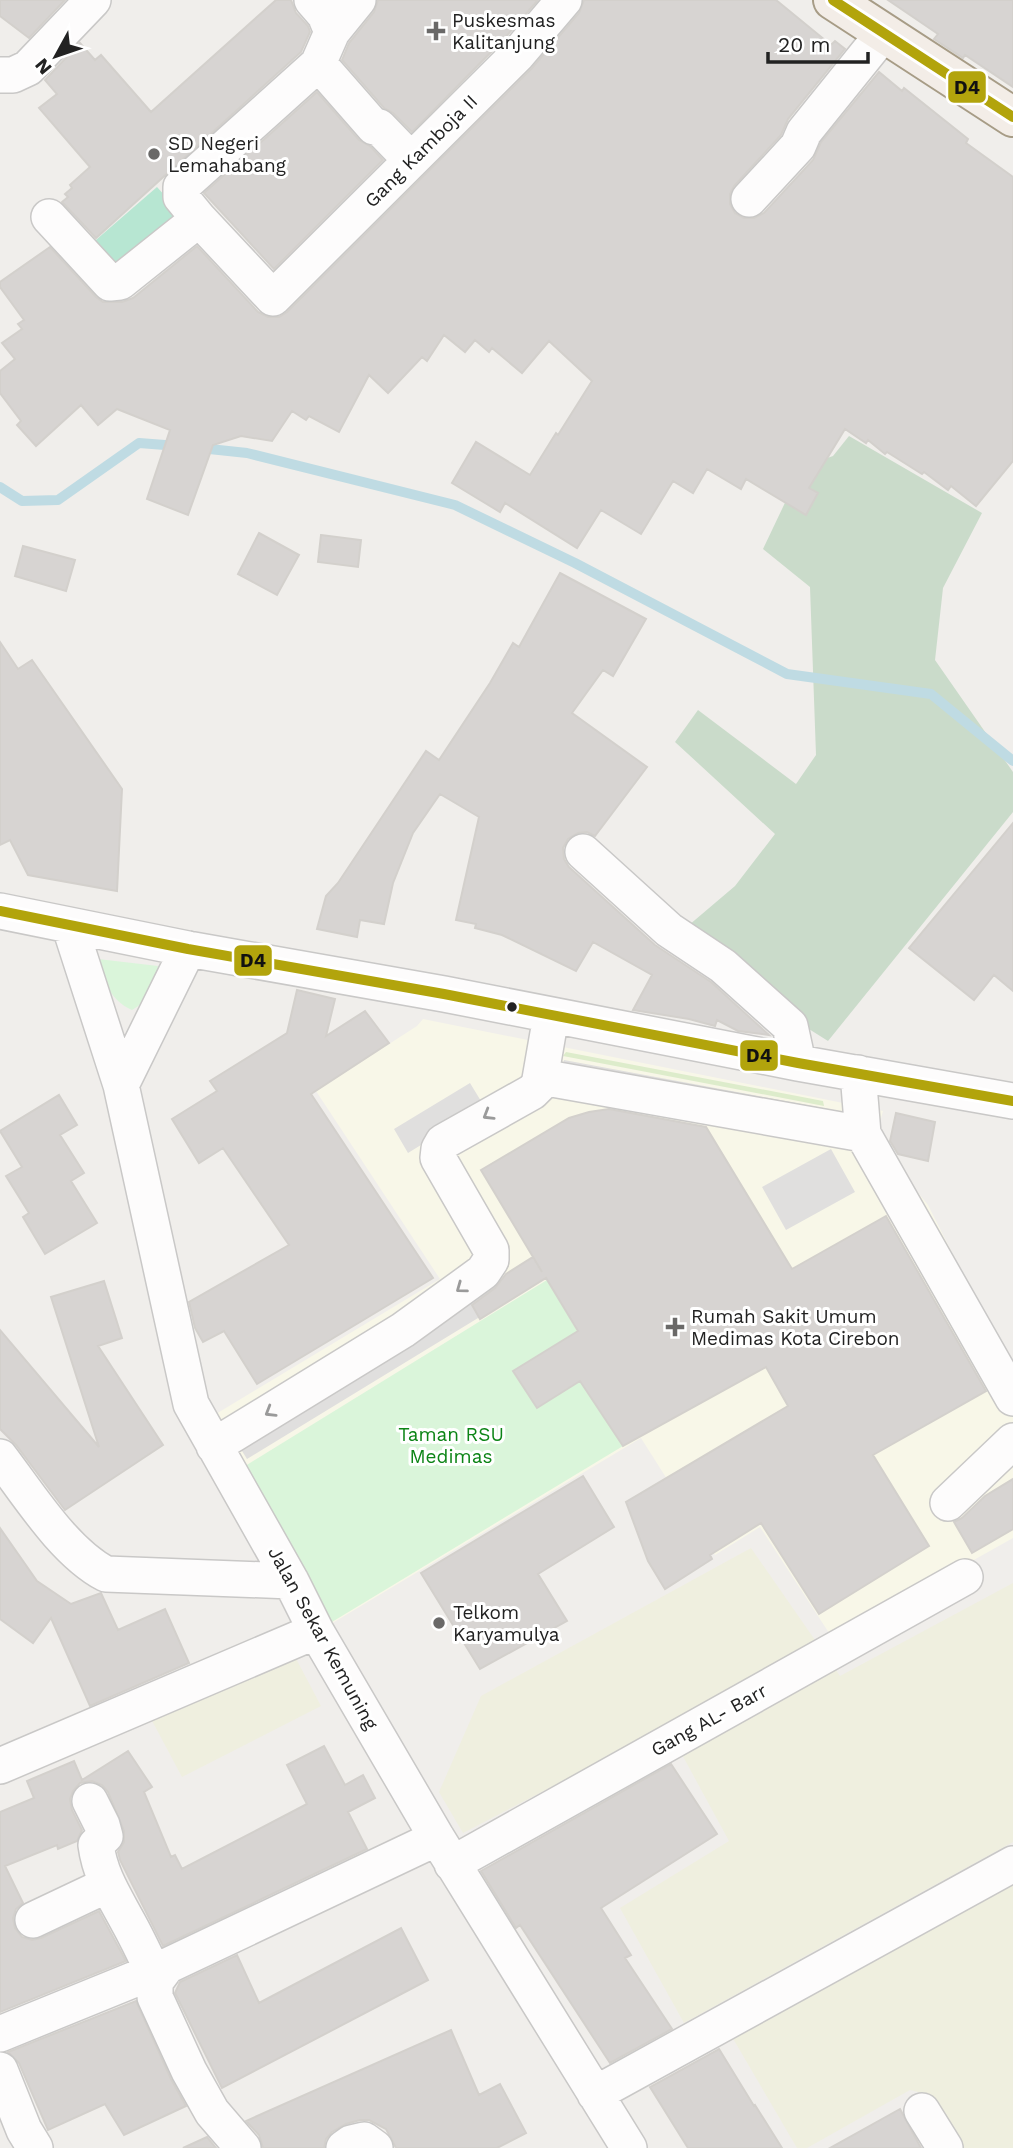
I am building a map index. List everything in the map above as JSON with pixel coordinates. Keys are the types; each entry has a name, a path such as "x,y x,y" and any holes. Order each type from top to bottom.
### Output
{"main road":[{"path":"832,0 1013,117"}],"street":[{"path":"0,75 13,75 28,68 93,0"},
{"path":"312,0 325,15 332,32"},
{"path":"49,217 110,282 116,284 199,219 181,197 181,187 318,63 332,32 358,0"},
{"name":"Gang Kamboja II","path":"199,219 273,298 518,54 564,0"},
{"path":"749,199 798,146 804,132 883,34"},
{"path":"318,63 374,127 379,127 411,160"},
{"path":"583,852 669,930 723,966 790,1026 798,1063"},
{"path":"0,911 70,927 1013,1101"},
{"name":"Jalan Sekar Kemuning","path":"70,927 121,1085 191,1404 291,1581 316,1631 445,1851 629,2148"},
{"path":"121,1085 188,949"},
{"path":"214,1446 403,1330 483,1272 491,1260 491,1250 438,1157 439,1149 443,1142 532,1092 539,1085 551,1016"},
{"path":"858,1073 863,1134 1013,1398"},
{"path":"541,1077 863,1134"},
{"path":"948,1503 1013,1441"},
{"path":"0,1457 74,1551 89,1565 106,1574 291,1581"},
{"name":"Gang AL- Barr","path":"0,2034 445,1851 965,1577"},
{"path":"0,1766 316,1631"},
{"path":"90,1801 105,1836 96,1845 98,1862 107,1885 160,1969 155,1982 155,1997 212,2112 243,2148"},
{"path":"595,2094 1013,1864"},
{"path":"33,1920 107,1885"},
{"path":"0,2070 34,2148"},
{"path":"922,2111 945,2148"},
{"path":"344,2148 364,2140 375,2148"}],"shaded area":[{"name":"Rumah Sakit Umum Medimas Kota Cirebon","path":"423,1019 883,1111 875,1140 928,1205 1013,1374 1013,1538 833,1639 760,1527 715,1555 641,1438 321,1630 206,1420 440,1279 316,1091 417,1026"},
{"path":"564,1060 861,1115 859,1126 562,1071"},
{"path":"470,1083 484,1106 408,1153 394,1129"},
{"path":"831,1149 855,1192 786,1230 762,1187"},
{"path":"517,1272 527,1288 247,1459 237,1443"}],"green space":[{"path":"157,187 184,217 116,276 89,246"},
{"path":"849,436 982,513 943,588 935,660 1013,772 1013,812 828,1041 793,1019 682,931 735,886 775,834 675,742 698,710 796,784 816,755 810,587 763,549 802,467 833,456"},
{"path":"98,959 158,966 150,991 138,1007 132,1010 113,996"},
{"path":"566,1052 823,1101 824,1106 563,1056"},
{"name":"Taman RSU Medimas","path":"547,1280 592,1356 513,1372 537,1408 580,1381 623,1446 322,1628 237,1471"},
{"path":"751,1548 840,1676 1013,1583 1013,1842 684,2023 620,1908 729,1841 667,1727 463,1833 439,1792 481,1696"},
{"path":"292,1651 321,1706 182,1777 149,1715"},
{"path":"1013,1878 1013,2148 959,2148 926,2094 910,2090 807,2148 797,2148 728,2030"}],"building":[{"path":"0,0 65,0 29,38 0,16"},
{"name":"SD Negeri Lemahabang","path":"276,0 291,0 296,13 308,26 310,32 301,52 96,238 62,202 68,197 65,194 72,188 70,185 90,167 39,108 57,94 45,80 80,43 95,60 101,55 151,112"},
{"path":"378,0 538,0 503,40 412,132 384,108 342,60 349,43 374,12"},
{"path":"584,0 776,0 831,45 835,41 845,49 788,119 781,135 734,186 730,194 730,204 735,213 744,218 754,218 764,213 813,160 821,142 879,72 902,91 904,88 968,139 966,143 1013,177 1013,461 976,506 951,486 948,490 924,472 922,474 887,452 885,454 868,440 866,443 845,429 809,488 818,493 806,515 746,479 741,489 707,469 693,493 673,481 641,534 601,510 577,548 505,503 500,512 452,483 476,442 530,475 556,433 558,435 592,381 549,341 522,373 492,348 489,352 475,340 465,352 444,335 427,361 422,357 388,393 369,375 339,432 309,416 306,420 292,411 272,441 241,436 213,445 188,515 147,499 170,430 117,409 98,425 81,405 36,446 17,425 21,421 0,393 0,371 15,359 2,343 22,329 18,324 24,320 0,287 0,282 50,247 96,297 103,302 122,302 133,298 197,246 258,312 268,317 279,317 532,68 579,13"},
{"path":"888,0 1013,0 1013,87 965,55 963,58 934,39 938,34"},
{"path":"317,92 359,140 370,146 383,160 274,269 204,193"},
{"path":"259,533 299,555 277,595 238,574"},
{"path":"321,535 361,540 358,567 318,562"},
{"path":"23,546 75,560 66,591 15,576"},
{"path":"560,573 646,619 613,676 603,670 572,713 647,767 595,836 587,832 578,833 568,839 563,848 564,859 569,867 655,945 711,982 769,1035 738,1031 717,1020 715,1026 633,1010 652,975 593,942 576,971 502,935 475,928 476,924 456,920 479,817 440,794 413,833 393,883 384,924 360,920 357,937 317,929 326,896 338,883 426,751 439,760 513,643 519,647"},
{"path":"0,642 18,669 32,660 122,789 117,891 28,875 10,840 0,845"},
{"path":"1013,823 1013,991 994,975 974,1000 909,948"},
{"path":"297,990 335,999 326,1036 365,1011 389,1043 311,1094 433,1278 257,1384 224,1331 203,1342 195,1328 189,1302 289,1245 223,1148 199,1163 172,1119 217,1091 210,1081 287,1033"},
{"path":"59,1095 77,1125 60,1135 84,1173 71,1181 97,1223 45,1254 23,1217 29,1213 6,1176 22,1167 0,1131"},
{"path":"609,1109 706,1127 792,1269 886,1216 986,1391 873,1455 929,1546 819,1614 761,1523 710,1555 712,1559 665,1589 648,1561 626,1502 788,1406 766,1367 623,1446 580,1381 537,1408 513,1371 578,1331 546,1278 480,1319 472,1305 495,1288 506,1274 533,1257 542,1272 481,1170 569,1118"},
{"path":"896,1113 935,1122 928,1161 898,1154 890,1141"},
{"path":"104,1281 122,1338 98,1346 163,1445 65,1510 16,1445 0,1429 0,1330 99,1447 51,1297"},
{"path":"583,1476 614,1527 538,1574 567,1621 480,1669 421,1573"},
{"path":"1013,1479 1013,1529 972,1553 954,1522 985,1496"},
{"path":"0,1528 37,1581 71,1604 101,1593 118,1630 165,1609 189,1663 90,1706 51,1618 33,1643 0,1619"},
{"path":"324,1746 345,1785 363,1775 375,1798 348,1812 367,1849 163,1946 120,1860 118,1852 124,1842 124,1831 108,1792 102,1785 92,1781 80,1783 70,1799 72,1810 82,1830 77,1841 58,1849 57,1845 5,1866 23,1903 16,1909 13,1918 15,1928 22,1937 32,1940 99,1911 126,1961 0,2012 0,1812 34,1798 27,1781 74,1761 82,1780 128,1751 152,1787 144,1792 171,1857 175,1855 182,1869 307,1804 287,1765"},
{"path":"671,1764 717,1834 601,1908 631,1955 625,1958 672,2029 610,2063 520,1925 516,1928 481,1871"},
{"path":"401,1928 428,1980 222,2088 175,1993 180,1982 237,1955 259,2003"},
{"path":"136,2001 186,2106 124,2135 105,2104 48,2130 19,2063 8,2052"},
{"path":"451,2030 479,2095 500,2084 526,2133 497,2148 396,2148 386,2129 369,2120 360,2120 332,2132 326,2139 324,2148 263,2148 259,2135 246,2121"},
{"path":"719,2049 782,2148 688,2148 650,2087"},
{"path":"900,2109 921,2148 830,2148"},
{"path":"207,2137 216,2148 183,2148"}],"waterway":[{"path":"0,487 22,501 58,500 139,443 178,446"},
{"path":"200,448 247,453 455,505 575,563 787,674 931,694 1013,761"}],"transit line":[{"name":"D4","path":"833,0 1013,117"},
{"name":"D4","path":"0,911 188,949 444,994 798,1063 1013,1101"}],"place":[{"name":"Puskesmas Kalitanjung","path":"436,31"},
{"name":"SD Negeri Lemahabang","path":"154,154"},
{"name":"Rumah Sakit Umum Medimas Kota Cirebon","path":"675,1327"},
{"name":"Telkom Karyamulya","path":"439,1623"}]}
